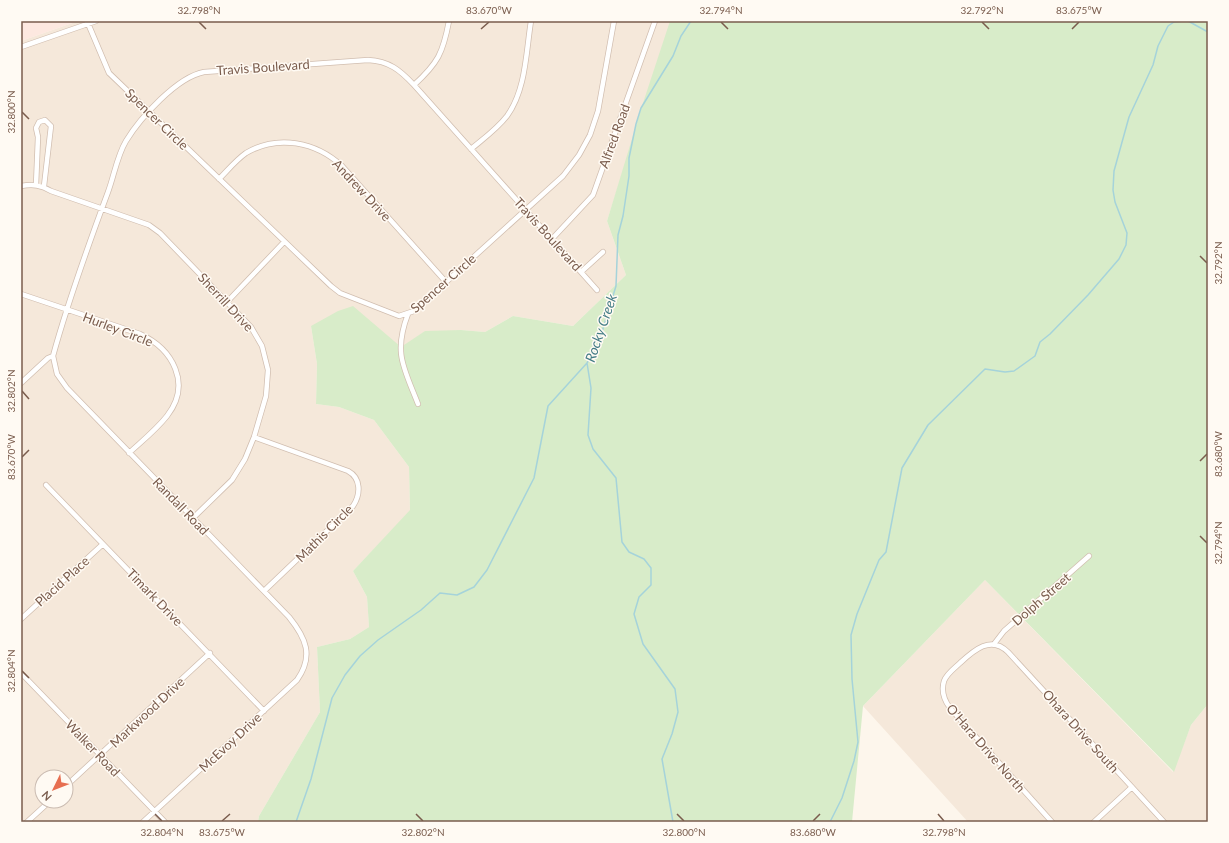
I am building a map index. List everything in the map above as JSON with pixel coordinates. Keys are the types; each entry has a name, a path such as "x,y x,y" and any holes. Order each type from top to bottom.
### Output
{"street":[{"path":"21,47 87,22 96,21"},
{"path":"414,85 431,70 437,61 445,44 449,21"},
{"path":"471,149 504,119 514,103 521,84 531,21"},
{"name":"Spencer Circle","path":"87,22 109,73 284,242 340,293 395,315 408,314 526,210 571,167 590,135 598,111 614,21"},
{"name":"Alfred Road","path":"552,239 593,195 655,21"},
{"name":"Travis Boulevard","path":"53,356 67,309 124,146 137,126 183,79 204,72 368,60 382,61 395,67 414,85 597,290"},
{"path":"36,185 38,137 36,128 41,121 45,120 51,126 44,186"},
{"name":"Andrew Drive","path":"219,179 246,154 267,145 288,142 305,144 316,148 330,156 342,166 446,282"},
{"path":"21,186 44,186 51,191 102,208"},
{"name":"Sherrill Drive","path":"102,208 136,220 154,229 227,302 256,335 266,357 268,386 254,437 245,459 232,480 193,518"},
{"path":"227,302 284,242"},
{"path":"581,272 603,252"},
{"name":"Hurley Circle","path":"21,294 152,340 168,355 176,369 177,391 171,410 163,420 129,453"},
{"path":"408,314 400,338 400,354 418,404"},
{"path":"21,383 48,358 53,356"},
{"name":"Randall Road","path":"53,356 55,368 61,381 264,591 300,631 306,645 306,656"},
{"name":"Mathis Circle","path":"254,437 348,471 355,477 359,486 357,500 353,506 264,591"},
{"name":"Timark Drive","path":"46,484 264,711"},
{"name":"Placid Place","path":"21,619 103,544"},
{"name":"Dolph Street","path":"994,644 1004,631 1089,556"},
{"name":"Ohara Drive South","path":"994,644 1004,648 1008,652 1164,822"},
{"name":"O’Hara Drive North","path":"994,644 979,647 949,673 944,682 944,697 950,708 1052,822"},
{"name":"Markwood Drive","path":"74,779 210,654"},
{"name":"McEvoy Drive","path":"143,822 297,680 305,668 306,656"},
{"name":"Walker Road","path":"21,673 165,822"},
{"path":"1094,822 1132,787"},
{"path":"27,822 41,809"}],"shaded area":[{"path":"21,21 78,21 21,41"},
{"path":"78,21 671,21 607,221 626,275 573,326 513,316 485,332 461,330 401,347 311,326 317,364 316,404 339,407 374,420 409,467 410,511 353,571 367,597 369,627 350,639 317,647 320,712 259,816 258,822 21,822 21,41"},
{"path":"985,580 1173,772 1191,725 1208,704 1208,822 968,822 863,706"}],"green space":[{"path":"670,21 1208,21 1208,704 1191,725 1174,772 985,580 863,706 852,822 258,822 259,816 320,712 317,647 350,639 369,627 367,597 353,571 410,510 409,467 374,420 339,407 316,404 317,364 311,326 338,311 353,306 401,347 425,331 461,330 485,332 513,316 573,326 626,275 607,221"}],"waterway":[{"path":"296,822 311,779 332,698 345,675 360,656 378,640 421,610 440,593 457,595 474,587 487,570 534,478 548,406 587,363 598,345 616,286 618,235 623,216 629,176 629,158 641,108 673,56 681,36 691,21"},
{"path":"830,822 842,798 854,761 858,742 852,679 851,635 857,614 879,560 886,552 902,468 928,425 985,369 1005,372 1014,371 1035,356 1040,342 1050,334 1088,295 1119,259 1126,245 1127,233 1115,202 1113,190 1114,171 1129,117 1153,65 1158,46 1168,26 1174,22 1184,21"},
{"path":"1188,21 1208,32"},
{"name":"Rocky Creek","path":"587,363 591,388 588,435 593,449 616,478 622,542 629,552 644,559 651,568 651,585 639,597 634,614 643,644 675,689 678,712 672,734 662,759 673,822"}]}
